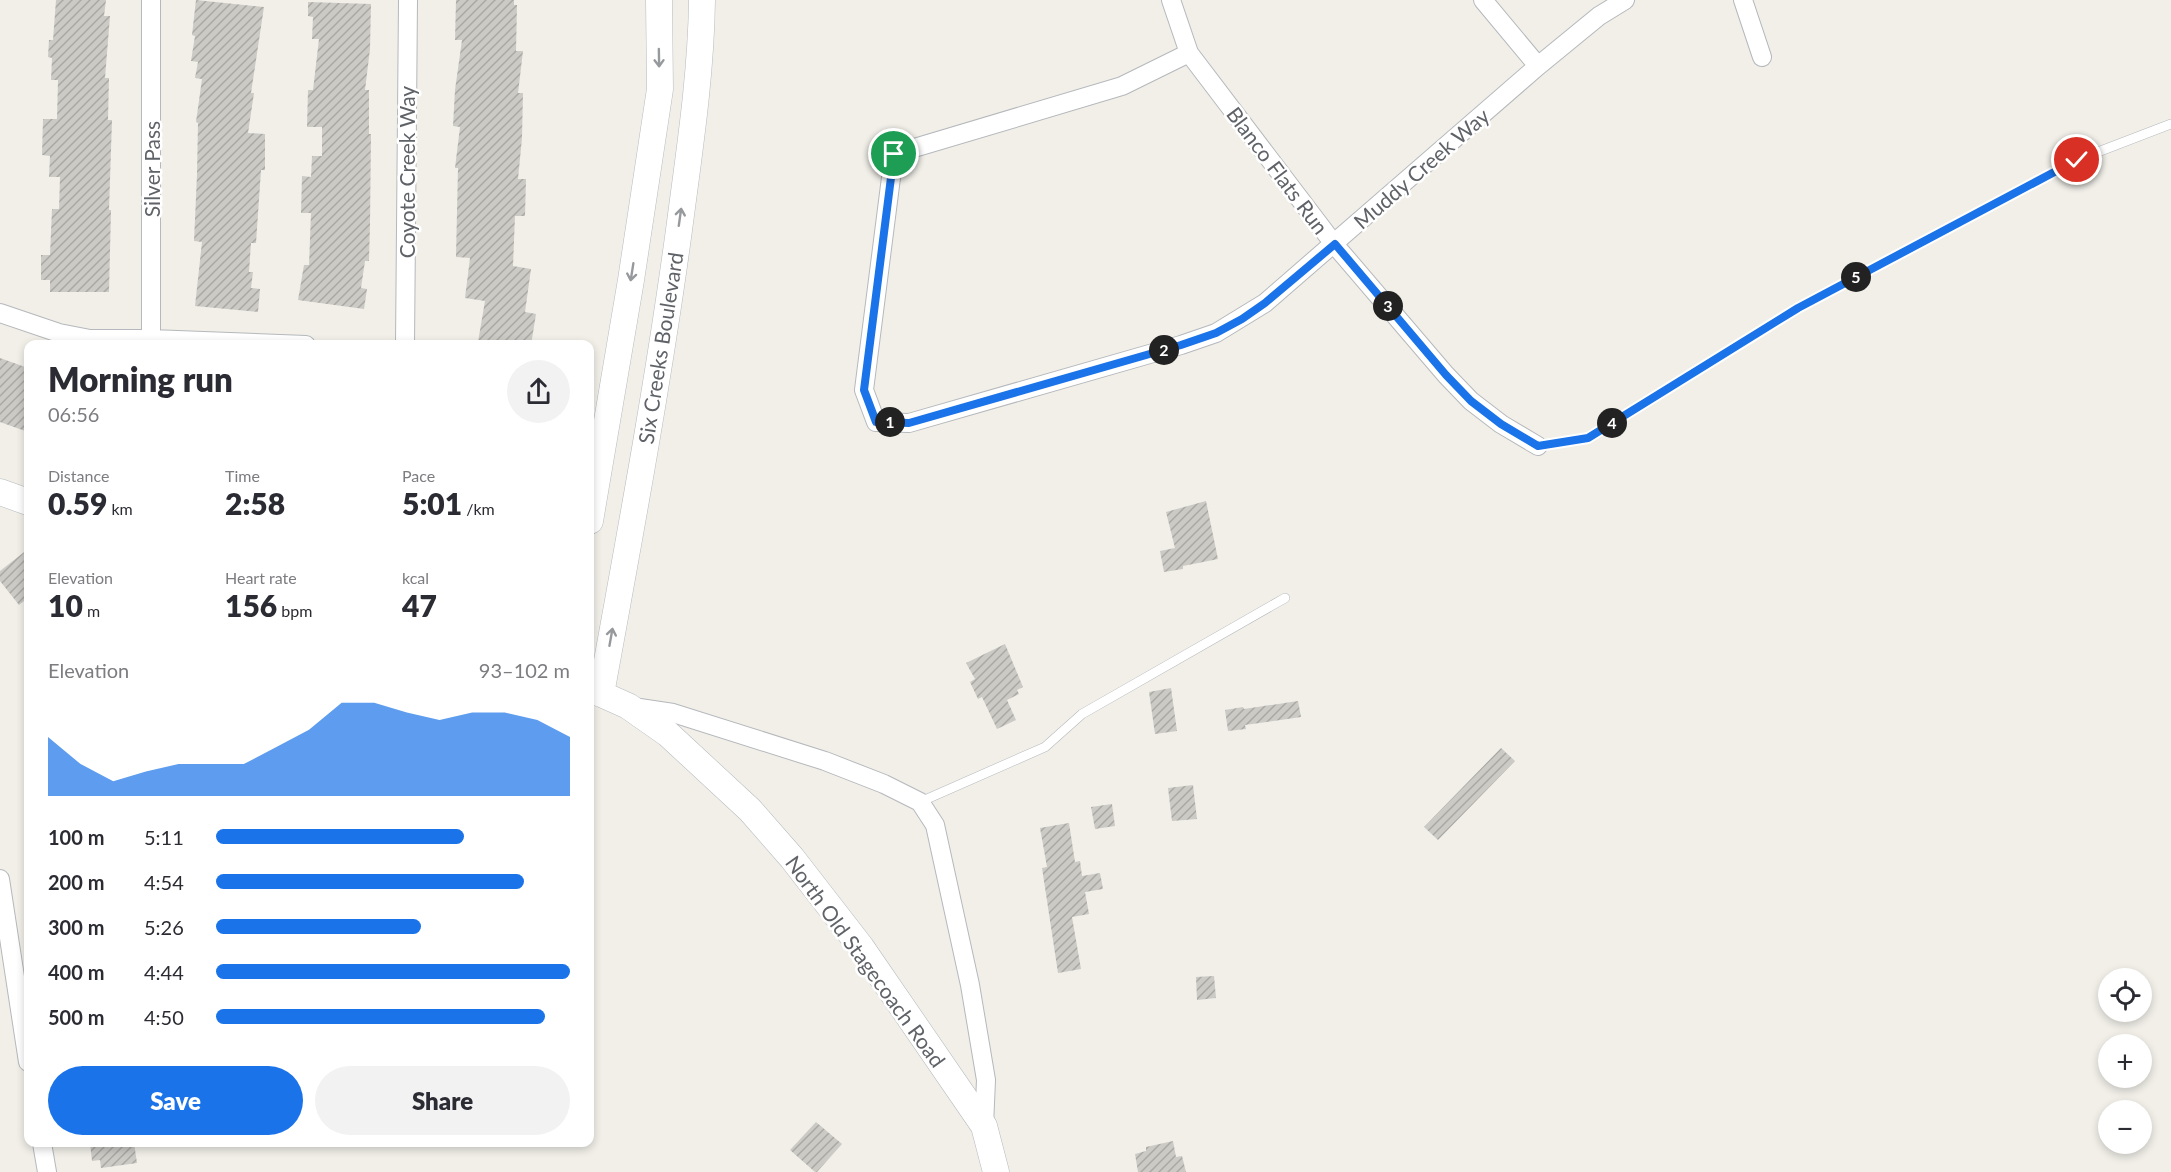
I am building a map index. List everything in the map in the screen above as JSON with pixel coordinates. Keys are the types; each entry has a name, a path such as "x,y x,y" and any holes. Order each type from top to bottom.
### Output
{"street":[{"name":"Silver Pass","path":"151,0 151,339"},
{"name":"Coyote Creek Way","path":"405,340 408,0"},
{"name":"Six Creeks Boulevard","path":"594,497 631,280 660,89 659,0"},
{"name":"Six Creeks Boulevard","path":"595,692 672,283 698,90 702,0"},
{"name":"Blanco Flats Run","path":"1171,0 1189,53 1335,244 1446,375 1471,401 1501,424 1538,446"},
{"path":"1483,0 1538,66"},
{"name":"Muddy Creek Way","path":"1189,53 1122,86 894,154 864,390 876,422 909,423 1170,349 1216,333 1265,303 1538,66 1599,16 1625,0"},
{"path":"1743,0 1762,57"},
{"path":"0,313 59,333 90,339 177,340"},
{"path":"0,492 24,501"},
{"name":"North Old Stagecoach Road","path":"595,692 628,706 668,734 750,810 792,858 861,947 984,1126 996,1172"},
{"path":"628,706 673,713 814,758 884,784 920,802 935,825 970,985 986,1080 984,1126"},
{"path":"0,879 2,906 24,1038"},
{"path":"43,1147 46,1172"}],"lane":[{"path":"1538,446 1588,438 1798,308 2077,160 2171,124"},
{"path":"920,802 1045,747 1083,714 1285,598"}],"building":[{"path":"56,0 106,0 104,16 110,16 105,78 109,78 108,120 112,120 109,292 50,292 50,280 41,280 41,255 50,255 52,209 59,209 60,177 49,177 50,156 42,155 43,119 57,119 58,80 51,80 52,58 48,57 49,40 53,40"},
{"path":"196,0 264,7 251,93 254,93 248,133 265,134 265,170 261,170 256,243 251,243 249,272 253,272 251,288 260,289 258,312 195,306 202,242 194,241 198,123 196,122 202,79 195,78 198,62 191,61 195,36 192,35"},
{"path":"456,0 514,0 514,5 517,5 516,51 523,51 518,93 523,93 518,179 526,179 525,216 515,216 513,266 531,269 525,312 536,314 532,340 478,340 485,301 465,298 470,258 456,257 458,168 455,168 460,127 453,126 462,40 455,40"},
{"path":"308,2 371,4 370,49 365,90 369,90 369,134 371,134 370,224 369,261 365,261 361,288 367,289 364,309 298,300 304,265 309,265 311,213 301,213 302,176 311,177 312,156 322,156 322,127 307,127 308,90 313,90 319,39 312,39 313,17 308,16"},
{"path":"0,358 24,367 24,431 0,422"},
{"path":"1206,501 1218,559 1164,572 1160,551 1175,548 1166,512"},
{"path":"24,552 24,601 19,605 0,581 0,571"},
{"path":"1005,644 1023,687 1017,690 1019,694 1007,700 1016,720 997,729 982,697 978,699 970,682 975,679 966,663"},
{"path":"1171,688 1177,731 1155,734 1149,692"},
{"path":"1298,701 1301,717 1245,725 1246,729 1228,731 1225,710"},
{"path":"1501,748 1515,761 1438,840 1424,827"},
{"path":"1193,785 1197,819 1172,821 1168,788"},
{"path":"1112,804 1115,826 1095,829 1091,807"},
{"path":"1069,823 1075,862 1080,861 1082,876 1100,873 1103,889 1085,892 1089,914 1072,917 1081,969 1058,973 1042,868 1047,867 1040,828"},
{"path":"1214,976 1216,998 1197,1000 1196,977"},
{"path":"816,1122 842,1144 815,1172 790,1150"},
{"path":"1173,1141 1176,1157 1182,1156 1186,1172 1138,1172 1135,1154 1146,1151 1146,1147"},
{"path":"90,1147 135,1147 137,1163 101,1168 100,1160 92,1161"}],"route":[{"path":"894,154 864,390 876,422 909,423 1216,333 1265,303 1335,244 1446,375 1471,401 1501,424 1538,446 1588,438 1798,308 2077,160"}]}
